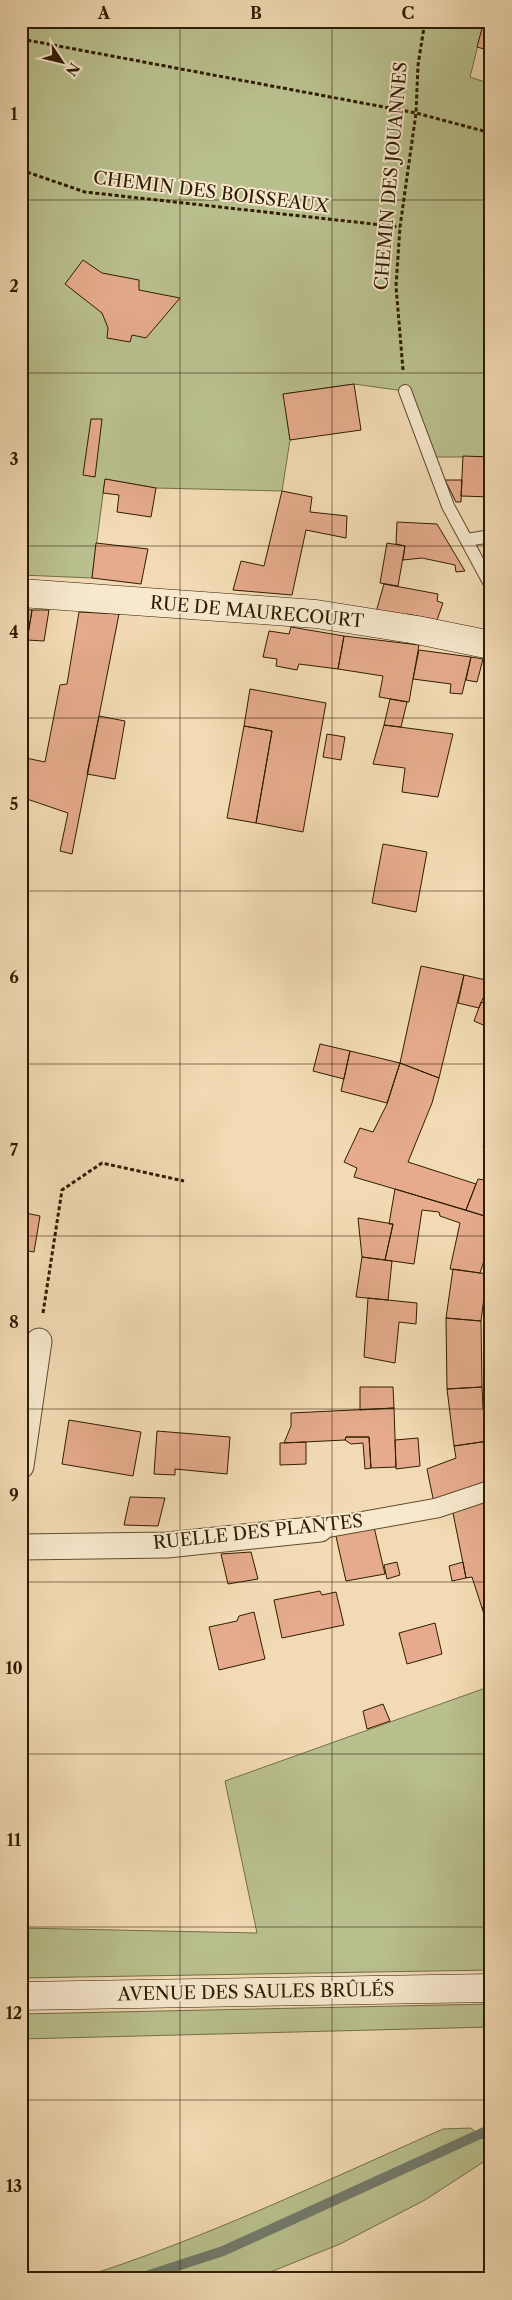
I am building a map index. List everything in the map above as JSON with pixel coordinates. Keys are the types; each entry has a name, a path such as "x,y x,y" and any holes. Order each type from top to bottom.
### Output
{"main road":[{"name":"RUE DE MAURECOURT","path":"21,593 316,614 417,630 491,645"},
{"name":"AVENUE DES SAULES BRÛLÉS","path":"21,1996 491,1988"}],"street":[{"path":"21,1466 39,1341"},
{"name":"RUELLE DES PLANTES","path":"21,1547 167,1545 320,1529 437,1508 491,1490"}],"lane":[{"path":"405,390 448,506 491,586"},
{"path":"467,540 491,536"}],"path":[{"name":"CHEMIN DES JOUANNES","path":"405,390 396,286 400,227 416,113 418,65 425,21"},
{"path":"21,39 416,113 491,133"},
{"name":"CHEMIN DES BOISSEAUX","path":"21,170 85,192 400,227"},
{"path":"39,1341 62,1190 102,1163 184,1181"}],"green space":[{"path":"21,21 285,21 312,28 314,21 484,21 470,77 491,84 491,457 429,457 404,391 354,384 284,394 290,440 282,491 156,488 105,479 92,578 21,575"},
{"path":"491,1686 491,1970 21,1978 21,1928 257,1933 225,1781"},
{"path":"491,2004 491,2027 21,2039 21,2014"},
{"path":"471,2128 491,2146 491,2157 425,2200 340,2244 253,2279 77,2279 170,2247 443,2129"}],"building":[{"path":"484,21 491,21 491,51 477,47"},
{"path":"83,260 102,273 139,280 139,290 180,298 146,338 132,335 130,342 107,338 108,328 102,313 65,284"},
{"path":"354,384 361,430 290,440 283,394"},
{"path":"91,419 102,419 95,477 83,475"},
{"path":"463,456 491,457 491,497 461,496"},
{"path":"105,479 156,488 151,517 117,512 119,495 103,493"},
{"path":"445,480 462,480 461,502 456,502"},
{"path":"282,491 312,497 310,512 347,516 346,538 306,530 292,595 233,590 241,561 264,566"},
{"path":"397,522 437,524 465,571 456,572 455,565 422,558 403,560 405,546 396,544"},
{"path":"96,543 148,549 141,584 92,578"},
{"path":"387,543 405,546 398,586 380,583"},
{"path":"384,584 438,594 437,601 443,603 437,620 407,614 406,617 376,612"},
{"path":"21,609 32,610 24,660 21,660"},
{"path":"32,610 49,610 44,641 27,640"},
{"path":"79,612 119,614 72,854 60,851 68,813 21,797 21,757 45,762 60,685 67,684"},
{"path":"291,627 344,636 338,669 299,664 297,670 276,666 277,659 263,657 269,631 289,634"},
{"path":"344,636 419,645 409,702 379,697 383,676 338,669"},
{"path":"419,650 471,657 462,694 450,693 451,684 413,679"},
{"path":"471,657 483,659 477,682 466,680"},
{"path":"250,689 326,703 303,832 256,823 272,731 244,726"},
{"path":"390,699 407,702 401,727 384,725"},
{"path":"99,716 125,721 115,779 87,774"},
{"path":"384,725 453,734 438,797 402,792 405,768 373,764"},
{"path":"244,726 272,731 256,823 227,818"},
{"path":"327,734 345,737 341,760 323,757"},
{"path":"383,844 427,852 416,912 372,903"},
{"path":"421,966 464,975 439,1078 400,1063"},
{"path":"464,975 490,981 479,1008 458,1003"},
{"path":"481,1002 491,1006 491,1020 488,1027 474,1021"},
{"path":"320,1044 350,1051 344,1079 313,1071"},
{"path":"350,1051 400,1063 387,1103 341,1091"},
{"path":"400,1063 439,1078 432,1103 408,1162 476,1184 466,1210 354,1177 357,1168 344,1162 360,1128 373,1132 387,1104"},
{"path":"491,1127 491,1149 483,1147"},
{"path":"478,1179 491,1181 491,1218 466,1210"},
{"path":"395,1189 491,1218 491,1239 480,1273 450,1269 460,1223 440,1216 439,1212 422,1210 414,1264 385,1260 393,1224 389,1224"},
{"path":"21,1212 40,1216 34,1252 21,1250"},
{"path":"358,1218 393,1224 385,1260 362,1257"},
{"path":"362,1257 392,1261 388,1300 356,1297"},
{"path":"453,1269 487,1274 481,1321 446,1318"},
{"path":"368,1298 417,1303 416,1324 399,1322 395,1363 364,1357"},
{"path":"446,1318 481,1321 482,1387 447,1389"},
{"path":"360,1387 393,1387 394,1408 360,1410"},
{"path":"482,1387 488,1441 454,1446 447,1389"},
{"path":"394,1408 396,1467 371,1468 369,1437 346,1437 345,1440 284,1443 291,1426 291,1413"},
{"path":"69,1420 141,1432 133,1476 62,1464"},
{"path":"157,1431 230,1437 227,1474 175,1469 175,1475 154,1474"},
{"path":"346,1437 369,1437 371,1468 365,1469 363,1443 351,1444 345,1440"},
{"path":"418,1438 420,1466 396,1469 395,1440"},
{"path":"488,1441 491,1448 491,1485 434,1503 427,1469 456,1458 454,1446"},
{"path":"306,1442 306,1464 280,1465 280,1443"},
{"path":"130,1497 165,1498 158,1526 124,1525"},
{"path":"491,1497 491,1522 484,1499"},
{"path":"484,1499 491,1522 491,1606 482,1608 472,1577 466,1578 452,1508"},
{"path":"374,1527 385,1574 346,1581 335,1532"},
{"path":"251,1552 258,1579 228,1584 221,1554"},
{"path":"397,1562 400,1575 387,1579 384,1565"},
{"path":"463,1562 466,1578 452,1581 449,1566"},
{"path":"320,1591 322,1595 336,1592 344,1625 282,1638 274,1600"},
{"path":"491,1606 491,1638 482,1608"},
{"path":"254,1612 265,1659 219,1670 209,1627 237,1621 239,1616"},
{"path":"435,1623 442,1654 407,1664 399,1633"},
{"path":"383,1704 390,1721 367,1729 363,1711"}],"waterway":[{"path":"137,2279 223,2251 491,2129"}]}
